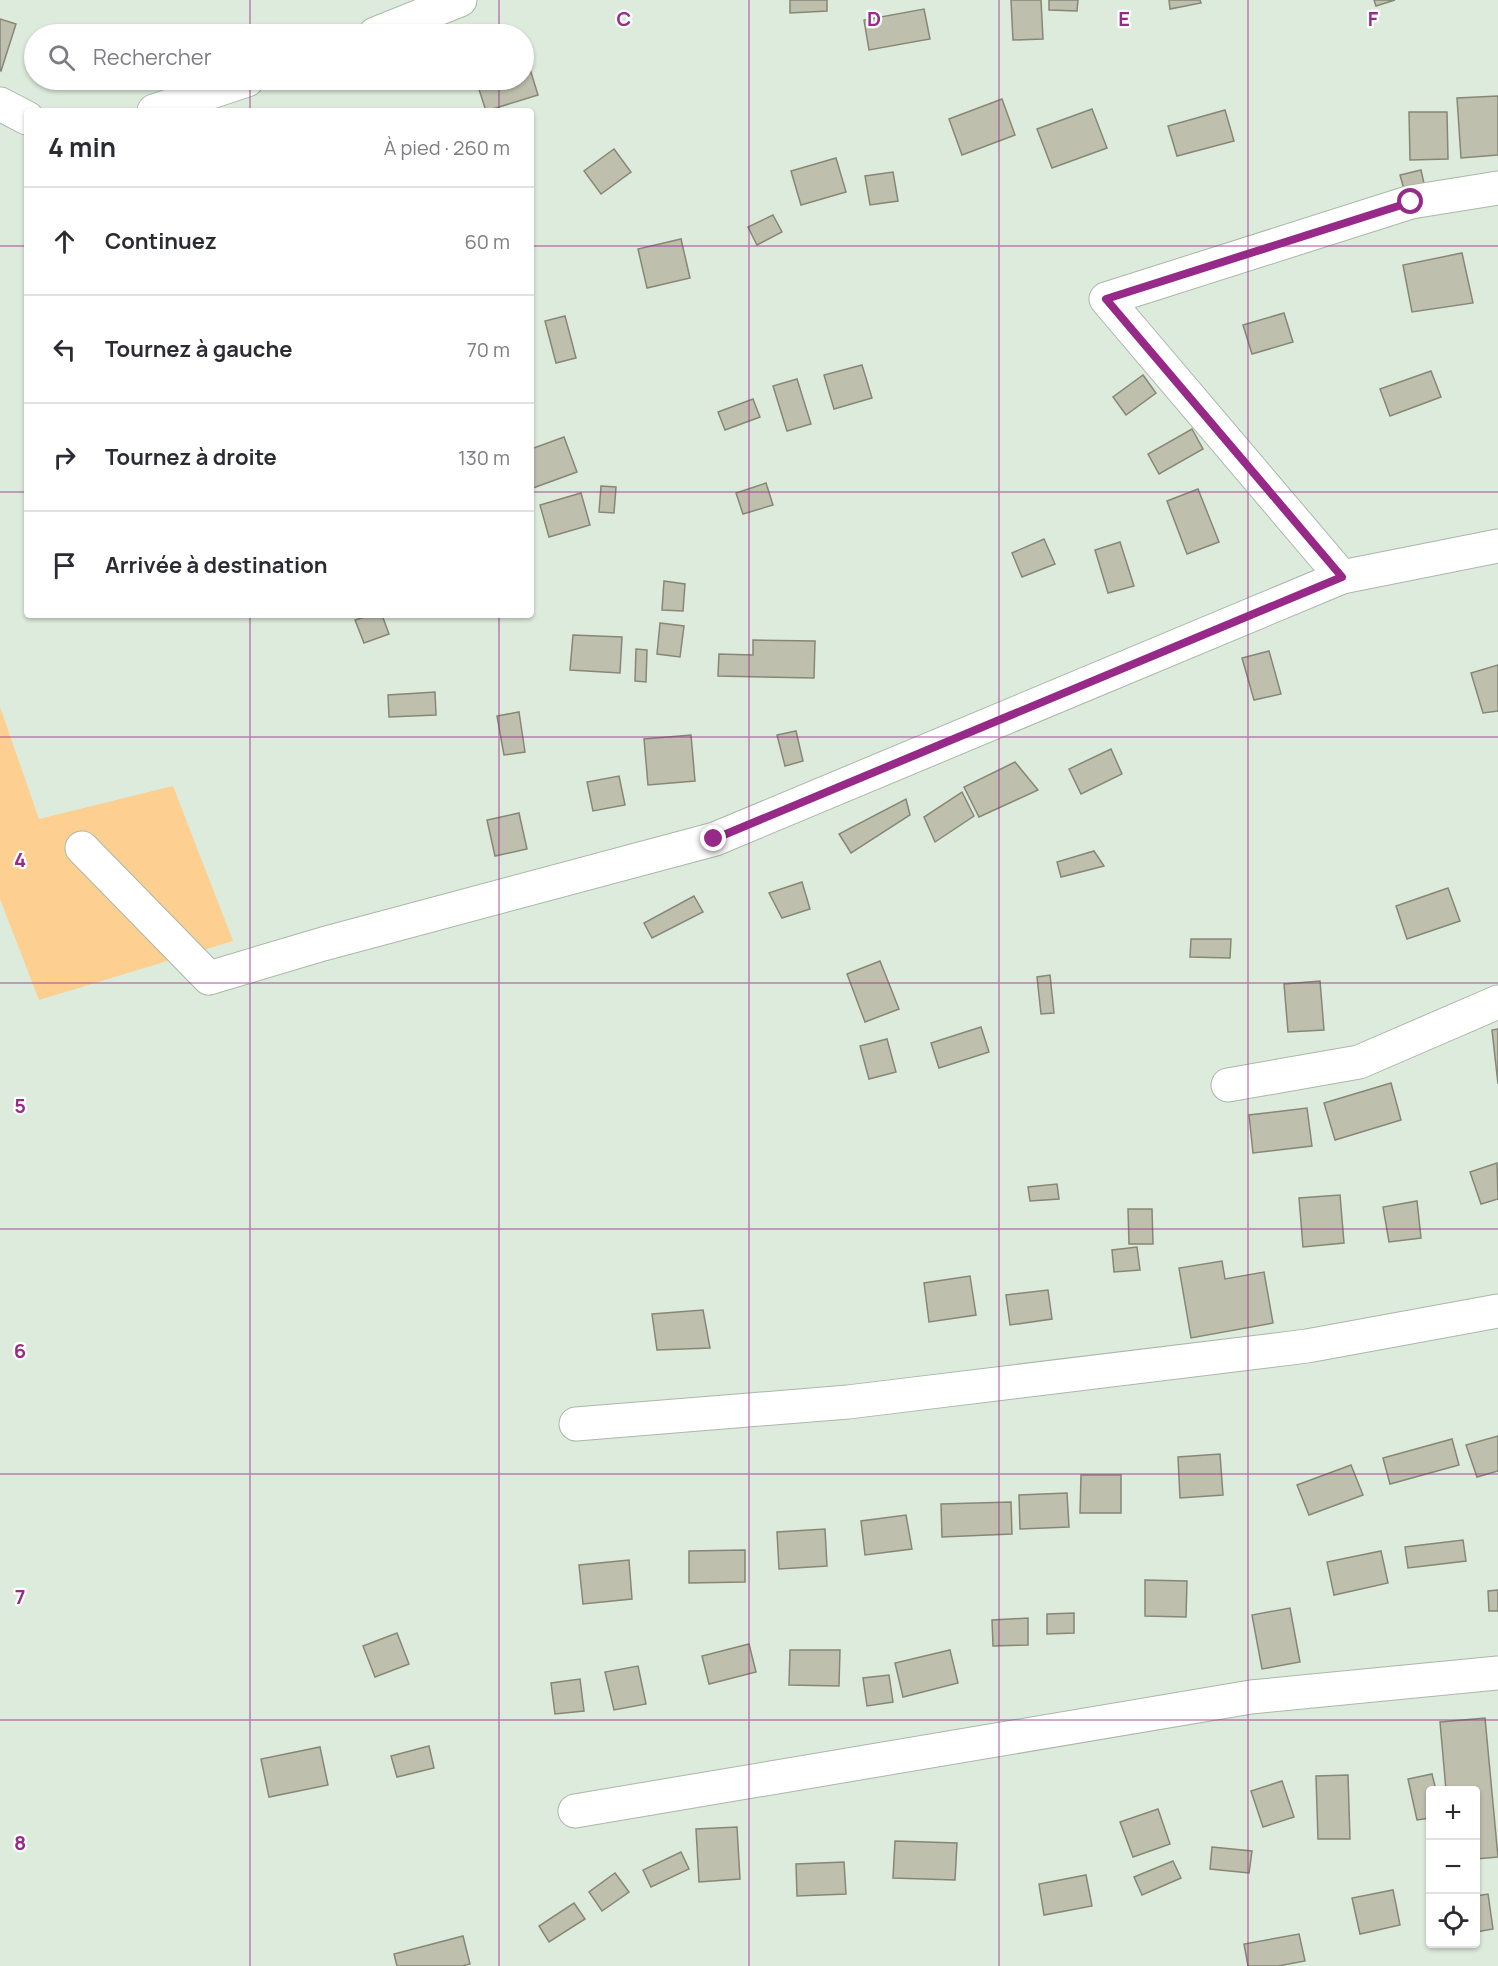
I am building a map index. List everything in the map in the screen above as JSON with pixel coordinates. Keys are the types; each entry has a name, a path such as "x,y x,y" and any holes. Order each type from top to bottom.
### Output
{"street":[{"path":"400,24 460,0"},
{"path":"163,108 217,90"},
{"path":"0,104 24,116"},
{"path":"1342,577 1106,299 1411,202 1498,188"},
{"path":"82,848 209,978 323,944 714,839 1342,577 1498,546"},
{"path":"1228,1085 1359,1062 1498,1002"},
{"path":"576,1424 884,1398 1307,1346 1498,1311"},
{"path":"575,1811 1251,1697 1498,1673"}],"shaded area":[{"path":"0,707 39,819 173,786 233,941 39,1000 0,899"}],"building":[{"path":"790,0 827,0 827,11 790,13"},
{"path":"1011,0 1041,0 1043,39 1013,40"},
{"path":"1049,0 1078,0 1077,11 1049,10"},
{"path":"1169,0 1200,0 1201,3 1170,9"},
{"path":"1374,0 1395,0 1376,6"},
{"path":"924,9 930,39 869,50 864,20"},
{"path":"0,19 16,24 1,71 0,70"},
{"path":"534,82 538,95 496,108 485,108 479,90 534,90"},
{"path":"1498,96 1498,155 1461,158 1457,98"},
{"path":"1002,99 1015,135 962,155 949,119"},
{"path":"1092,109 1107,148 1052,168 1037,129"},
{"path":"1225,110 1234,141 1177,156 1168,126"},
{"path":"1409,112 1447,112 1448,159 1410,160"},
{"path":"614,149 631,172 601,194 584,171"},
{"path":"836,158 846,192 801,205 791,171"},
{"path":"1421,170 1425,188 1405,193 1400,175"},
{"path":"893,172 898,201 870,205 865,176"},
{"path":"773,215 782,232 757,245 748,227"},
{"path":"681,239 690,278 647,288 638,249"},
{"path":"1462,253 1473,303 1412,312 1403,265"},
{"path":"1284,313 1293,342 1252,354 1243,325"},
{"path":"565,316 576,358 556,363 545,321"},
{"path":"862,365 872,398 834,409 824,375"},
{"path":"1431,371 1441,397 1390,416 1380,389"},
{"path":"1143,375 1156,393 1126,415 1113,397"},
{"path":"797,379 811,424 787,431 773,386"},
{"path":"753,399 760,417 725,430 718,412"},
{"path":"1192,429 1203,449 1159,474 1148,454"},
{"path":"564,437 577,472 534,488 534,448"},
{"path":"766,483 773,505 743,514 736,493"},
{"path":"601,486 616,487 614,513 599,512"},
{"path":"1198,489 1219,542 1187,554 1167,501"},
{"path":"581,493 590,525 549,537 540,505"},
{"path":"1044,539 1055,564 1022,577 1012,553"},
{"path":"1120,542 1134,586 1108,593 1095,550"},
{"path":"664,581 685,584 683,611 662,610"},
{"path":"383,618 389,634 364,643 355,620"},
{"path":"660,623 684,626 680,657 657,654"},
{"path":"573,635 622,637 620,673 570,670"},
{"path":"753,640 815,641 814,678 718,676 719,654 753,655"},
{"path":"636,649 647,650 646,682 635,681"},
{"path":"1269,651 1281,694 1254,700 1242,658"},
{"path":"1498,665 1498,711 1483,713 1471,673"},
{"path":"435,692 436,715 389,717 388,695"},
{"path":"519,712 525,752 504,755 497,716"},
{"path":"796,731 803,761 785,766 777,735"},
{"path":"691,735 695,781 648,785 644,739"},
{"path":"1111,749 1122,774 1081,794 1069,769"},
{"path":"1015,762 1038,790 979,817 964,787"},
{"path":"619,776 625,805 593,811 587,782"},
{"path":"962,792 974,816 935,842 924,817"},
{"path":"906,799 910,815 851,853 839,834"},
{"path":"519,813 527,849 495,856 487,820"},
{"path":"1094,851 1104,866 1061,877 1057,862"},
{"path":"802,882 810,909 782,918 769,893"},
{"path":"1448,888 1460,921 1407,939 1396,906"},
{"path":"694,896 703,912 652,938 644,923"},
{"path":"1191,939 1231,939 1230,958 1190,957"},
{"path":"880,961 899,1009 865,1022 847,974"},
{"path":"1050,975 1054,1013 1041,1014 1037,977"},
{"path":"1320,981 1324,1030 1288,1032 1284,984"},
{"path":"981,1027 989,1052 939,1068 931,1043"},
{"path":"1498,1029 1498,1084 1492,1030"},
{"path":"887,1039 896,1072 869,1079 860,1046"},
{"path":"1391,1083 1401,1120 1335,1140 1324,1103"},
{"path":"1307,1108 1312,1146 1253,1153 1249,1115"},
{"path":"1497,1163 1498,1199 1481,1204 1470,1172"},
{"path":"1057,1184 1059,1199 1030,1201 1028,1187"},
{"path":"1340,1195 1344,1243 1303,1247 1299,1198"},
{"path":"1417,1201 1421,1238 1389,1242 1383,1207"},
{"path":"1128,1209 1152,1209 1153,1244 1129,1244"},
{"path":"1137,1247 1140,1270 1114,1272 1112,1250"},
{"path":"1222,1261 1225,1279 1264,1272 1273,1323 1191,1338 1179,1268"},
{"path":"970,1276 976,1315 929,1322 924,1283"},
{"path":"1048,1290 1052,1319 1010,1325 1006,1295"},
{"path":"703,1310 710,1348 657,1350 652,1314"},
{"path":"1498,1436 1498,1471 1477,1477 1466,1445"},
{"path":"1452,1439 1459,1465 1390,1484 1383,1458"},
{"path":"1220,1454 1223,1495 1180,1498 1178,1457"},
{"path":"1351,1465 1363,1495 1309,1515 1297,1485"},
{"path":"1081,1475 1121,1475 1121,1513 1080,1513"},
{"path":"1067,1493 1069,1527 1020,1529 1019,1495"},
{"path":"1011,1502 1012,1534 942,1537 941,1504"},
{"path":"906,1515 912,1549 865,1555 861,1521"},
{"path":"825,1529 827,1566 779,1569 777,1532"},
{"path":"1463,1540 1466,1561 1408,1568 1405,1547"},
{"path":"745,1550 745,1582 689,1583 689,1551"},
{"path":"1381,1551 1388,1583 1334,1595 1327,1562"},
{"path":"629,1560 632,1599 583,1604 579,1565"},
{"path":"1145,1580 1187,1581 1186,1617 1145,1616"},
{"path":"1498,1590 1498,1611 1489,1611 1488,1591"},
{"path":"1290,1608 1300,1662 1262,1669 1252,1615"},
{"path":"1074,1613 1074,1633 1047,1634 1047,1614"},
{"path":"1028,1618 1028,1645 993,1646 992,1620"},
{"path":"397,1633 409,1664 375,1677 363,1646"},
{"path":"749,1644 756,1672 709,1684 702,1656"},
{"path":"790,1650 840,1650 839,1686 789,1685"},
{"path":"950,1650 958,1683 903,1697 895,1663"},
{"path":"638,1666 646,1704 614,1710 605,1672"},
{"path":"889,1675 893,1702 867,1706 863,1678"},
{"path":"580,1679 584,1711 555,1714 551,1683"},
{"path":"1485,1718 1498,1857 1480,1859 1480,1786 1446,1786 1440,1722"},
{"path":"429,1746 434,1768 397,1777 391,1756"},
{"path":"320,1747 328,1785 269,1797 261,1759"},
{"path":"1432,1774 1435,1786 1426,1786 1426,1819 1417,1820 1408,1779"},
{"path":"1348,1775 1350,1839 1318,1839 1316,1776"},
{"path":"1282,1781 1294,1817 1263,1827 1251,1791"},
{"path":"1158,1809 1170,1844 1133,1857 1120,1822"},
{"path":"737,1827 740,1879 699,1882 696,1829"},
{"path":"895,1841 957,1843 955,1880 893,1878"},
{"path":"1212,1847 1252,1851 1249,1873 1210,1869"},
{"path":"681,1852 689,1869 651,1887 643,1870"},
{"path":"1173,1861 1181,1878 1142,1895 1134,1877"},
{"path":"844,1862 846,1894 797,1896 796,1864"},
{"path":"615,1873 629,1892 602,1911 589,1892"},
{"path":"1086,1875 1092,1906 1044,1915 1039,1884"},
{"path":"1393,1890 1400,1925 1360,1934 1352,1898"},
{"path":"1488,1894 1493,1929 1480,1931 1480,1895"},
{"path":"574,1903 585,1919 549,1942 539,1926"},
{"path":"1299,1934 1305,1961 1278,1966 1248,1966 1244,1944"},
{"path":"463,1936 470,1964 397,1966 394,1954"}],"route":[{"path":"714,839 1342,577 1106,299 1411,202"}]}
